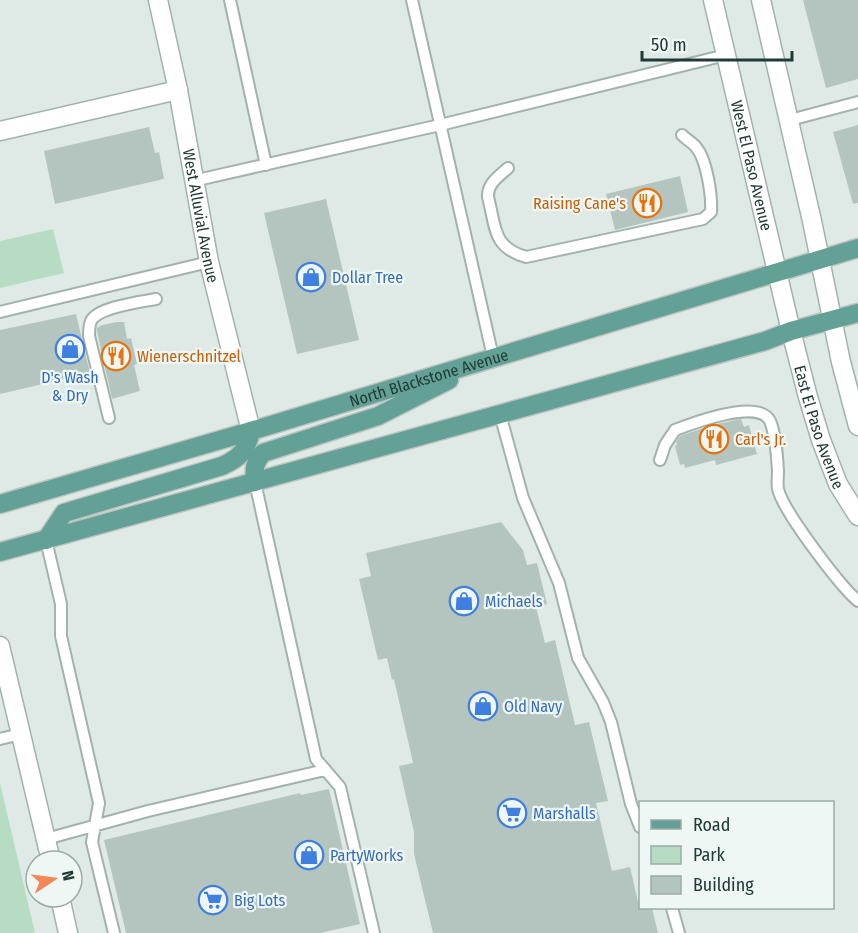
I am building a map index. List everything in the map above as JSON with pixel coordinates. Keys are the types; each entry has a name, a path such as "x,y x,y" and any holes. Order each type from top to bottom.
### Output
{"main road":[{"name":"North Blackstone Avenue","path":"0,504 251,431 858,248"},
{"path":"0,552 858,313"},
{"path":"255,482 256,460 263,453 378,416 493,357"},
{"path":"46,540 64,513 222,466 235,460 243,453 251,431"}],"street":[{"name":"West Alluvial Avenue","path":"158,0 209,262 251,431"},
{"name":"West El Paso Avenue","path":"713,0 791,331"},
{"path":"761,0 790,120 845,380 858,426"},
{"path":"0,131 177,90"},
{"name":"East El Paso Avenue","path":"791,331 821,440 838,484 858,516"},
{"path":"0,645 48,849"},
{"path":"63,909 68,933"}],"lane":[{"path":"230,0 266,165"},
{"path":"412,0 493,357"},
{"path":"193,181 440,125 726,55"},
{"path":"790,120 858,102"},
{"path":"508,168 491,184 488,196 498,240 511,252 526,257 703,219 711,212 711,199 702,158 697,148 682,135"},
{"path":"0,312 209,262"},
{"path":"109,418 89,336 89,323 95,315 108,310 156,299"},
{"path":"660,460 675,430 741,411 759,412 766,415 772,428 777,456 778,490 792,516 828,568 858,601"},
{"path":"500,414 524,498 559,583 578,658 603,702 611,722 631,804 639,824"},
{"path":"255,482 316,759 340,787 374,933"},
{"path":"46,540 61,604 61,636 99,803 92,842 114,933"},
{"path":"0,739 21,734"},
{"path":"46,839 95,825 325,770"},
{"path":"672,909 679,933"}],"green space":[{"path":"53,229 64,273 0,288 0,241"},
{"path":"0,783 24,886 24,909 29,909 35,933 0,933"}],"building":[{"path":"803,0 858,0 858,79 826,88"},
{"path":"858,125 858,203 853,204 833,132"},
{"path":"149,127 155,153 159,152 164,179 55,204 44,151"},
{"name":"Raising Cane's","path":"680,176 688,212 615,230 606,194"},
{"name":"Dollar Tree","path":"326,199 359,340 297,354 264,213"},
{"path":"76,314 90,373 0,394 0,330"},
{"name":"Wienerschnitzel","path":"124,322 127,339 131,338 140,391 112,399 97,328"},
{"name":"Carl's Jr.","path":"741,419 744,427 749,425 757,454 716,465 715,460 685,468 684,464 680,465 675,446 680,436 712,425"},
{"path":"501,522 523,550 527,565 537,563 547,604 536,607 545,643 555,640 575,725 589,722 608,801 596,803 612,871 630,867 639,909 652,909 658,933 433,933 414,854 414,832 399,766 413,763 394,679 392,680 387,658 378,660 359,579 371,576 366,553"},
{"path":"329,789 360,924 320,933 126,933 104,840 300,793 301,795"}],"place":[{"name":"Raising Cane's","path":"647,203"},
{"name":"Dollar Tree","path":"311,277"},
{"name":"D's Wash & Dry","path":"70,349"},
{"name":"Wienerschnitzel","path":"116,356"},
{"name":"Carl's Jr.","path":"714,439"},
{"name":"Michaels","path":"464,601"},
{"name":"Old Navy","path":"483,706"},
{"name":"Marshalls","path":"512,813"},
{"name":"PartyWorks","path":"309,855"},
{"name":"Big Lots","path":"213,900"}]}
